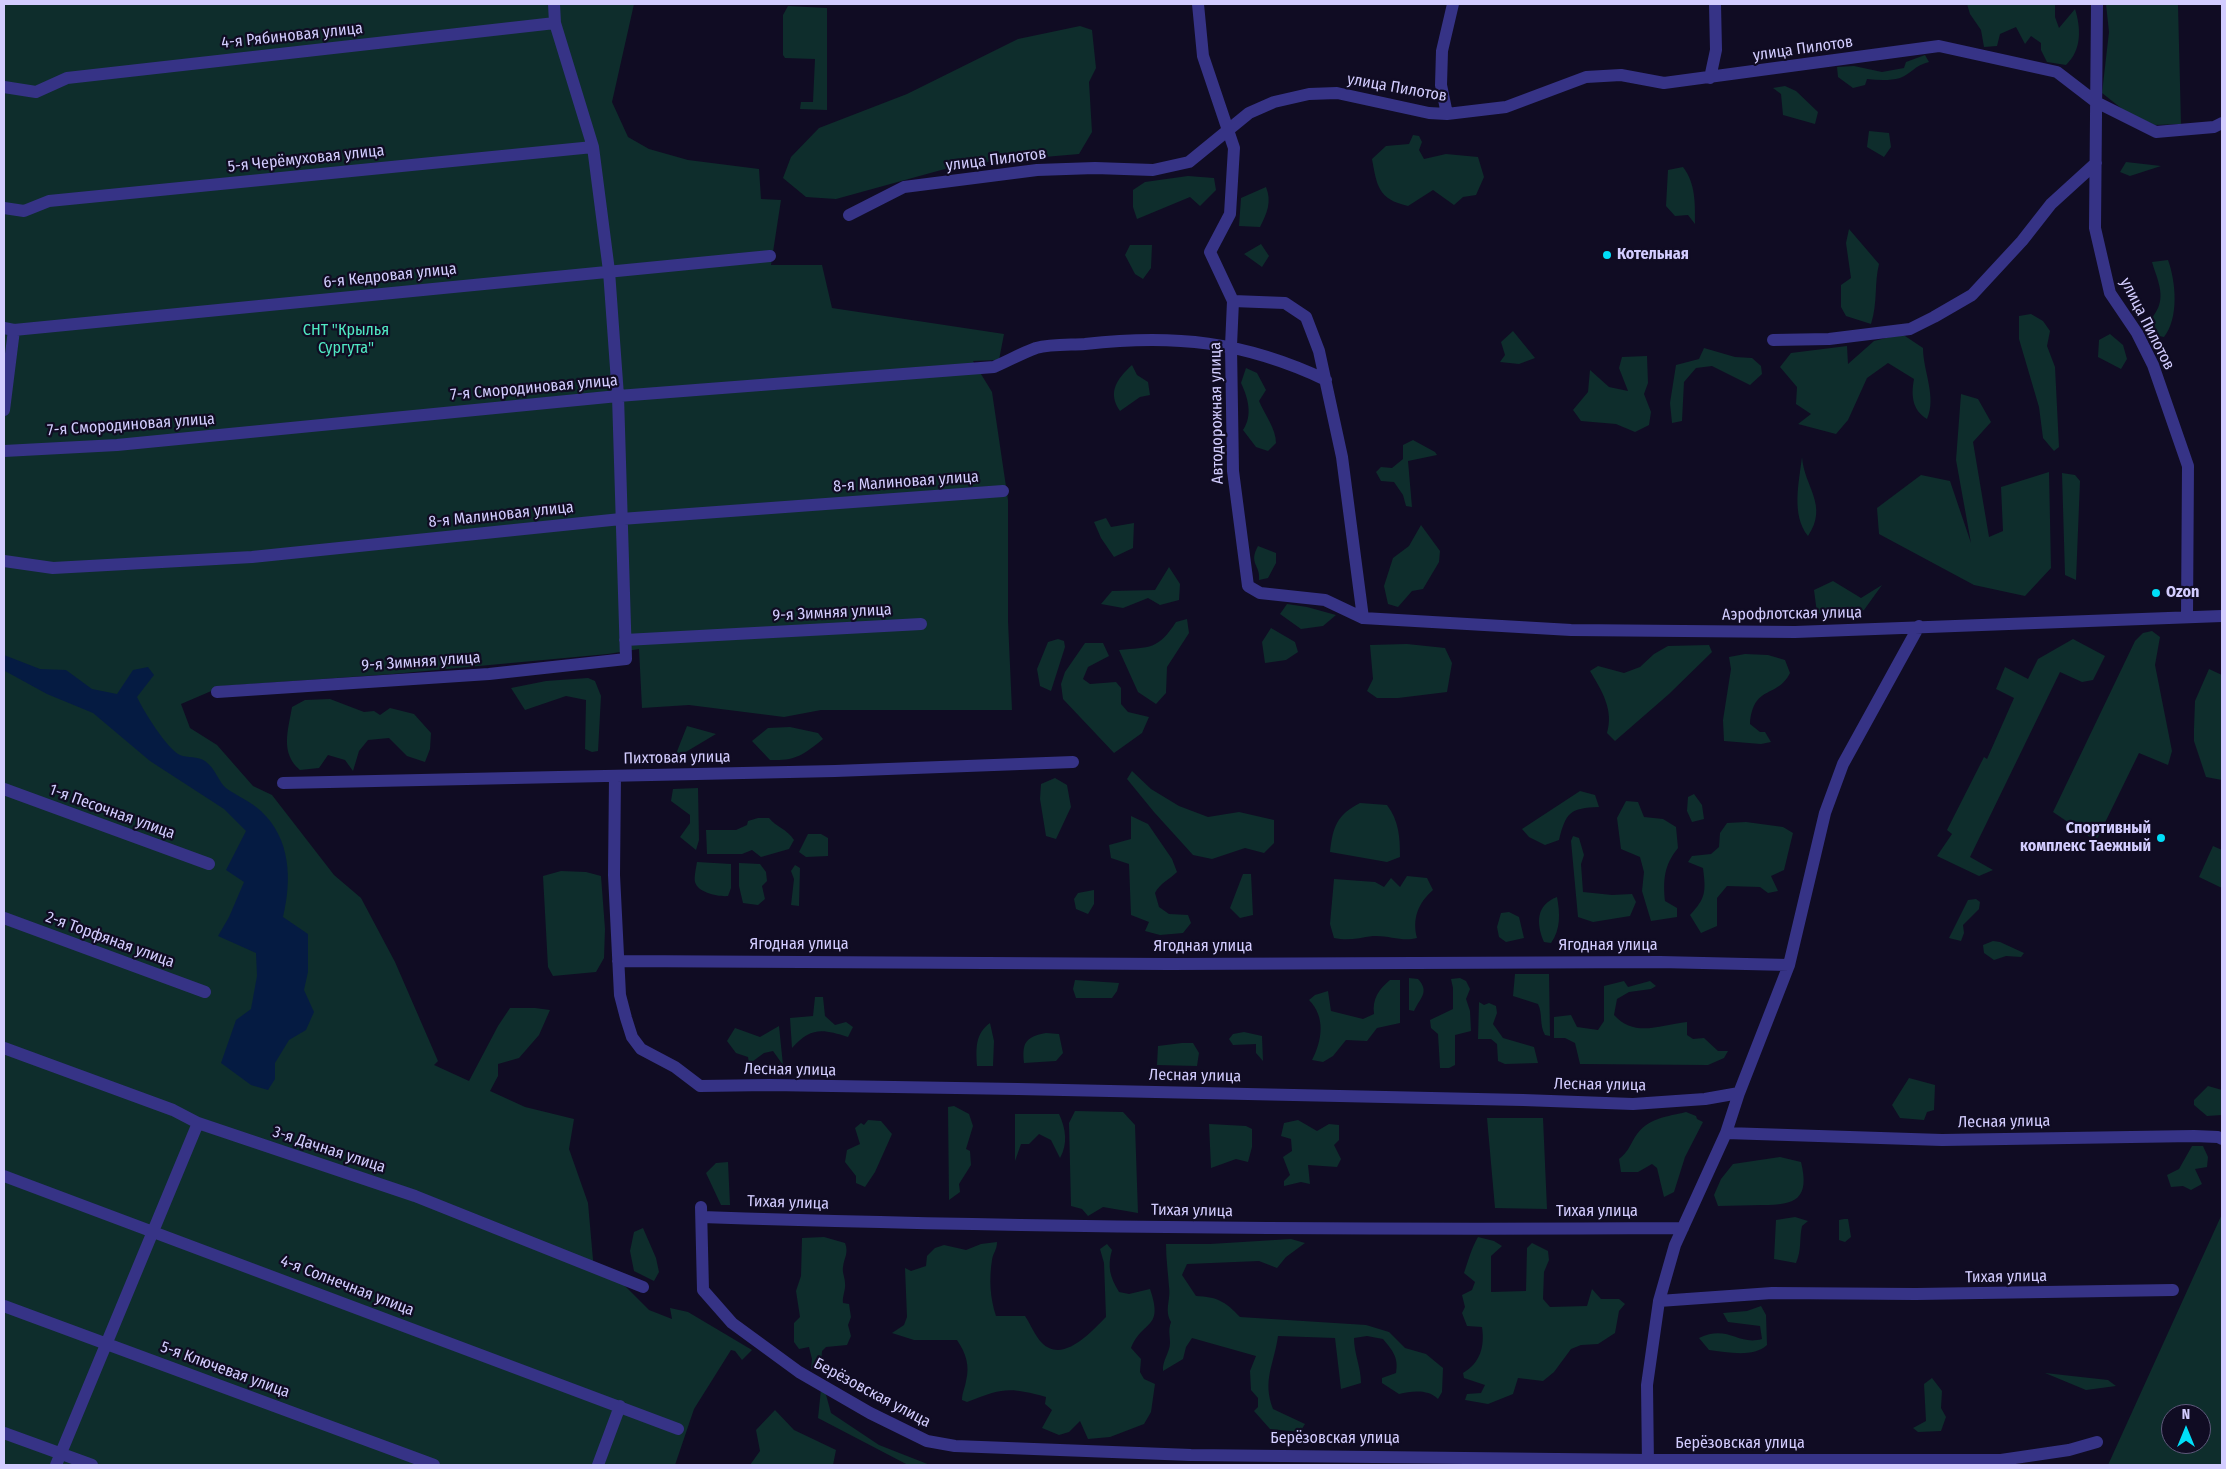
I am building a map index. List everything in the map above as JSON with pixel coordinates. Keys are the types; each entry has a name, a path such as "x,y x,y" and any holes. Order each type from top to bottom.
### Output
{"street":[{"path":"554,4 555,23 593,147 609,271 618,396 625,640"},
{"path":"1198,4 1203,56 1229,127"},
{"path":"1447,114 1441,85 1442,51 1453,4"},
{"path":"1710,78 1716,50 1714,4"},
{"path":"2096,102 2097,4"},
{"name":"4-я Рябиновая улица","path":"4,87 36,92 67,78 555,23"},
{"name":"улица Пилотов","path":"849,214 904,187 1037,170 1095,168 1153,170 1189,162 1218,140 1229,127 1248,113 1274,102 1309,94 1350,95 1429,113 1447,114 1506,107 1586,76 1621,75 1664,83 1939,46 2057,72 2096,102 2156,132 2214,127 2222,123"},
{"name":"улица Пилотов","path":"2096,102 2095,228 2110,293 2137,333 2153,365 2188,466 2187,616"},
{"name":"Автодорожная улица","path":"1229,127 1234,148 1230,214 1210,252 1233,302 1230,346 1233,471 1248,586 1260,593 1325,600 1363,618"},
{"name":"5-я Черёмуховая улица","path":"4,208 24,211 49,201 593,147"},
{"path":"1773,340 1829,338 1910,328 1934,317 1972,294 2022,241 2051,204 2096,163"},
{"name":"6-я Кедровая улица","path":"9,329 770,256"},
{"path":"1233,302 1285,303 1306,317 1326,380 1342,456 1363,618"},
{"path":"4,410 9,329"},
{"name":"7-я Смородиновая улица","path":"4,451 118,445 618,396 994,367 1037,348 1130,339 1188,340 1230,346 1300,368 1326,380"},
{"name":"8-я Малиновая улица","path":"4,561 53,568 252,557 621,519 1003,491"},
{"name":"Аэрофлотская улица","path":"1363,618 1571,630 1795,632 2222,616"},
{"name":"9-я Зимняя улица","path":"218,692 489,674 626,659 625,640 921,624"},
{"path":"1648,1463 1647,1385 1658,1301 1675,1245 1726,1134 1738,1093 1788,965 1825,813 1843,764 1919,626"},
{"name":"Пихтовая улица","path":"282,783 835,771 1073,762"},
{"name":"Лесная улица","path":"615,776 614,875 620,994 632,1037 641,1049 658,1060 675,1067 700,1086 770,1085 1028,1089 1633,1104 1704,1099 1738,1093"},
{"name":"1-я Песочная улица","path":"4,789 209,864"},
{"name":"2-я Торфяная улица","path":"4,918 205,992"},
{"name":"Ягодная улица","path":"618,961 1160,964 1660,962 1788,965"},
{"name":"3-я Дачная улица","path":"4,1048 173,1110 198,1123 415,1196 643,1287"},
{"path":"58,1459 198,1123"},
{"name":"Лесная улица","path":"1726,1134 1942,1140 2194,1136 2218,1137 2222,1139"},
{"name":"4-я Солнечная улица","path":"4,1176 678,1429"},
{"name":"Тихая улица","path":"702,1212 893,1223 1421,1230 1683,1228"},
{"name":"Берёзовская улица","path":"702,1212 703,1290 732,1323 799,1372 870,1413 927,1441 955,1446 1191,1455 1648,1463 2002,1460 2069,1450 2097,1442"},
{"name":"Тихая улица","path":"1658,1301 1772,1293 1916,1294 2173,1290"},
{"name":"5-я Ключевая улица","path":"4,1306 434,1465"},
{"path":"598,1465 620,1406"},
{"path":"4,1433 58,1459 92,1465"}],"green space":[{"name":"CНТ \"Крылья Сургута\"","path":"4,4 634,4 612,102 628,137 649,149 688,160 759,169 761,199 781,200 771,265 822,265 832,308 1004,334 999,360 973,361 992,392 1008,500 1008,621 1012,710 821,710 784,717 689,705 642,708 639,649 608,654 393,674 223,686 181,704 190,728 217,745 253,786 272,795 334,875 361,898 395,962 438,1061 434,1065 469,1081 498,1026 510,1008 550,1010 539,1035 519,1058 498,1064 498,1076 490,1091 525,1107 574,1119 569,1149 588,1203 594,1271 624,1285 649,1310 672,1319 670,1308 688,1312 752,1350 742,1360 735,1351 731,1350 694,1409 675,1465 4,1465"},
{"path":"1967,4 2055,4 2055,17 2059,28 2075,9 2079,38 2075,53 2066,65 2047,62 2041,50 2041,43 2031,36 2025,44 2016,27 2000,34 1997,46 1984,47 1981,30 1970,14"},
{"path":"2106,4 2187,4 2178,5 2181,124 2155,125 2126,112 2102,93 2109,32"},
{"path":"788,6 827,8 827,110 800,109 801,102 813,102 815,59 785,58 783,55 783,15"},
{"path":"1080,26 1092,30 1096,68 1089,82 1092,132 1079,154 963,164 836,199 806,197 783,178 791,157 819,128 907,94 1018,39"},
{"path":"1925,55 1929,62 1920,65 1900,78 1888,80 1867,79 1865,85 1853,88 1838,77 1837,67 1854,66 1882,72 1904,68 1906,62"},
{"path":"1785,86 1796,91 1818,112 1815,124 1783,115 1781,94 1773,88"},
{"path":"1869,131 1889,133 1891,147 1884,157 1867,147"},
{"path":"1413,135 1419,136 1422,142 1419,150 1424,159 1446,154 1478,157 1484,177 1476,195 1463,197 1454,205 1433,190 1408,206 1390,200 1378,184 1372,159 1386,146 1409,144"},
{"path":"2126,162 2161,166 2130,176 2120,172"},
{"path":"1683,167 1693,187 1695,224 1688,215 1675,216 1666,206 1668,170"},
{"path":"1188,176 1214,178 1216,190 1200,206 1190,197 1137,219 1133,207 1133,190 1145,182"},
{"path":"1266,187 1269,198 1268,207 1260,227 1239,226 1241,198"},
{"path":"1849,229 1879,264 1871,324 1846,316 1841,307 1841,285 1851,278 1846,243"},
{"path":"1261,244 1269,256 1262,267 1244,254"},
{"path":"1130,245 1152,245 1151,268 1143,279 1135,274 1125,255"},
{"path":"2168,260 2173,279 2175,300 2172,320 2164,337 2149,334 2150,322 2158,308 2161,296 2152,262"},
{"path":"2031,314 2043,321 2050,331 2047,346 2055,367 2059,447 2054,451 2043,438 2039,407 2019,339 2019,316"},
{"path":"1513,331 1535,358 1519,364 1500,362 1505,355 1501,342"},
{"path":"1902,334 1923,348 1931,402 1927,419 1918,411 1914,402 1914,379 1888,363 1867,378 1848,420 1836,434 1798,424 1811,414 1796,404 1797,387 1780,367 1791,353 1847,346 1848,364 1874,341"},
{"path":"2110,334 2123,345 2127,359 2121,369 2098,357 2099,340"},
{"path":"1704,348 1735,357 1752,358 1761,366 1762,374 1750,385 1712,366 1696,368 1684,382 1682,421 1672,423 1670,403 1676,365 1699,359"},
{"path":"1647,356 1648,383 1644,394 1651,412 1649,425 1635,432 1616,424 1581,421 1573,410 1588,392 1590,370 1609,387 1628,391 1619,368 1622,357"},
{"path":"1132,365 1137,375 1148,382 1150,395 1140,397 1120,411 1114,398 1114,392 1122,375"},
{"path":"1246,368 1257,373 1266,390 1259,401 1276,438 1276,443 1268,451 1256,447 1243,430 1249,412 1246,395 1241,383"},
{"path":"1961,394 1978,399 1991,422 1973,442 1989,537 2003,531 2001,487 2049,472 2051,568 2025,596 1974,585 1879,534 1877,508 1921,475 1950,481 1971,543 1956,460"},
{"path":"1413,440 1437,455 1408,461 1412,507 1406,506 1403,495 1394,482 1381,481 1376,472 1381,467 1392,468 1403,459 1403,445"},
{"path":"1802,457 1816,505 1814,525 1808,536 1799,518 1798,508 1798,487"},
{"path":"2062,473 2075,475 2080,481 2076,580 2065,575"},
{"path":"1106,518 1111,527 1134,523 1133,548 1114,557 1101,538 1094,522"},
{"path":"1421,525 1440,551 1439,562 1423,589 1412,591 1398,607 1388,604 1384,586 1393,558 1409,546"},
{"path":"1258,546 1276,553 1276,563 1268,578 1259,580 1254,561"},
{"path":"1169,567 1180,584 1179,600 1160,605 1148,598 1123,608 1101,604 1112,591 1155,590"},
{"path":"1833,581 1861,598 1882,585 1864,610 1845,617 1817,613 1814,590"},
{"path":"1287,604 1336,615 1323,626 1301,629 1280,614"},
{"path":"1187,619 1189,633 1167,667 1166,693 1156,704 1138,692 1119,650 1152,645 1164,638 1176,622"},
{"path":"1271,628 1295,642 1298,652 1286,660 1265,663 1262,642"},
{"path":"2152,631 2160,637 2155,665 2172,751 2168,765 2139,753 2096,841 2053,812 2135,641 2143,633"},
{"path":"1058,639 1064,641 1065,647 1051,691 1040,686 1037,669 1048,642"},
{"path":"2073,639 2105,656 2093,680 2082,682 2060,672 1970,857 1993,870 1979,876 1937,856 1952,834 1947,830 1984,757 1987,759 2014,698 1996,689 2005,667 2028,679 2038,659"},
{"path":"1085,643 1103,643 1109,656 1088,667 1083,679 1090,684 1116,682 1121,688 1121,704 1128,712 1149,717 1142,733 1114,753 1063,699 1061,684 1065,672"},
{"path":"1407,644 1445,648 1452,663 1447,692 1398,698 1377,698 1367,691 1373,679 1370,645"},
{"path":"1709,645 1712,652 1669,694 1615,741 1607,733 1609,716 1606,701 1590,671 1598,666 1624,673 1640,667 1654,654 1668,646"},
{"path":"1745,654 1768,655 1785,660 1790,673 1779,686 1761,697 1752,711 1750,724 1760,732 1765,732 1771,742 1761,744 1724,741 1723,720 1731,669 1729,657"},
{"path":"2209,669 2222,675 2222,780 2206,777 2194,741 2195,701"},
{"path":"588,678 595,681 601,696 598,751 592,752 585,749 586,700 566,696 525,710 511,688 546,681"},
{"path":"330,699 364,712 374,711 380,715 390,708 414,714 431,733 430,749 425,762 407,756 389,738 368,740 359,751 353,771 345,760 328,755 319,768 300,770 290,756 288,749 287,741 292,707 305,700"},
{"path":"687,726 716,734 674,759"},
{"path":"790,727 818,733 823,739 799,756 779,760 770,760 752,741 768,728"},
{"path":"1132,771 1151,789 1179,806 1208,817 1239,812 1274,820 1274,843 1264,853 1245,848 1212,859 1193,855 1127,779"},
{"path":"1055,778 1067,785 1071,807 1056,839 1046,836 1040,799 1041,784"},
{"path":"698,788 699,840 696,850 680,837 690,823 690,815 671,801 673,789"},
{"path":"1580,791 1595,795 1599,807 1575,810 1571,813 1564,823 1559,840 1545,845 1529,837 1522,829"},
{"path":"1694,794 1702,805 1704,819 1692,822 1687,811 1688,797"},
{"path":"1626,801 1638,802 1644,817 1663,819 1676,827 1678,848 1667,867 1664,886 1665,901 1677,908 1677,917 1651,921 1642,891 1644,872 1640,857 1621,849 1617,818"},
{"path":"1360,803 1387,805 1394,817 1398,830 1400,857 1387,862 1330,852 1335,828 1341,817 1352,807"},
{"path":"1131,816 1148,824 1172,859 1177,872 1162,884 1155,893 1159,907 1169,914 1188,915 1191,923 1183,933 1160,935 1145,931 1149,922 1131,915 1129,864 1111,858 1109,845 1131,839"},
{"path":"758,818 769,818 788,833 794,840 789,849 761,857 752,850 742,854 707,854 706,830 736,830 747,825 748,821"},
{"path":"1746,822 1783,827 1793,833 1784,870 1771,876 1778,891 1768,893 1760,887 1727,886 1717,898 1717,926 1701,933 1690,915 1704,894 1703,868 1688,862 1692,856 1711,854 1719,847 1720,833 1727,823"},
{"path":"808,834 821,834 828,838 828,856 806,857 799,852"},
{"path":"1573,836 1579,838 1584,855 1581,864 1583,892 1612,895 1632,894 1636,902 1630,916 1593,922 1578,917 1571,841"},
{"path":"2213,846 2222,850 2222,888 2199,877"},
{"path":"697,862 731,864 731,888 728,896 709,894 697,886 695,878"},
{"path":"739,863 760,864 766,872 767,881 762,886 765,899 758,905 743,903 739,886"},
{"path":"795,865 800,868 799,906 791,905 794,879 791,871"},
{"path":"561,871 586,872 601,876 605,929 604,958 596,972 553,976 548,967 543,876"},
{"path":"1243,874 1251,874 1253,915 1240,918 1230,908"},
{"path":"1407,876 1427,878 1433,890 1423,900 1416,918 1417,938 1373,936 1349,939 1334,938 1330,924 1334,879 1375,882 1384,887 1391,878 1400,887"},
{"path":"1094,890 1094,904 1088,914 1076,909 1074,899 1078,893"},
{"path":"1557,897 1559,915 1557,932 1551,943 1544,942 1539,922 1540,915 1545,905"},
{"path":"1976,899 1980,902 1979,909 1963,925 1964,933 1961,941 1949,938 1968,900"},
{"path":"1509,912 1519,917 1524,938 1506,942 1499,937 1497,927 1501,913"},
{"path":"1993,941 2000,942 2024,953 2021,957 2006,956 1994,960 1984,953 1983,945"},
{"path":"1515,974 1549,974 1550,1036 1545,1035 1543,1031 1538,1004 1513,996"},
{"path":"1409,978 1418,979 1424,991 1414,1011 1409,1010"},
{"path":"1460,978 1466,981 1470,989 1466,999 1470,1011 1471,1031 1455,1035 1455,1065 1449,1068 1440,1068 1438,1034 1431,1028 1430,1020 1453,1009 1451,979"},
{"path":"1075,980 1119,983 1117,991 1112,998 1076,998 1073,989"},
{"path":"1390,980 1400,980 1400,1023 1377,1028 1367,1041 1346,1040 1333,1056 1323,1062 1312,1060 1318,1045 1321,1029 1318,1014 1309,1000 1315,995 1328,991 1331,1011 1363,1019 1374,1014 1374,1004 1377,995"},
{"path":"1624,981 1628,987 1650,981 1656,986 1651,989 1629,992 1617,999 1614,1015 1622,1022 1630,1026 1648,1028 1687,1022 1687,1035 1693,1039 1704,1038 1718,1051 1728,1051 1724,1058 1708,1065 1580,1064 1575,1043 1565,1038 1554,1038 1554,1017 1571,1015 1577,1027 1598,1030 1604,1021 1604,986"},
{"path":"815,997 823,997 825,1016 835,1025 846,1022 853,1027 848,1037 824,1031 811,1033 792,1048 790,1018 813,1016"},
{"path":"1479,1002 1484,1005 1489,1003 1496,1006 1497,1013 1493,1024 1503,1038 1534,1047 1538,1063 1505,1064 1498,1061 1497,1044 1491,1039 1478,1039"},
{"path":"990,1023 994,1041 993,1066 977,1066 979,1037"},
{"path":"779,1026 783,1065 773,1051 764,1053 749,1064 748,1057 736,1053 727,1041 735,1028 760,1037"},
{"path":"1244,1032 1262,1036 1263,1061 1256,1053 1256,1044 1233,1045 1229,1039 1233,1034"},
{"path":"1046,1033 1059,1034 1063,1053 1056,1061 1024,1063 1026,1042 1033,1037"},
{"path":"1193,1043 1199,1053 1197,1066 1157,1065 1158,1046"},
{"path":"1909,1078 1935,1085 1934,1110 1927,1112 1924,1120 1900,1118 1892,1105"},
{"path":"2208,1086 2222,1090 2222,1115 2207,1116 2194,1105 2194,1100"},
{"path":"954,1106 969,1114 973,1126 966,1149 970,1151 971,1165 959,1184 960,1192 949,1200 948,1107"},
{"path":"1075,1111 1123,1112 1135,1125 1138,1213 1103,1207 1088,1216 1082,1209 1071,1206 1069,1123"},
{"path":"1686,1112 1696,1116 1697,1119 1703,1122 1685,1157 1674,1192 1664,1197 1657,1168 1652,1164 1638,1172 1621,1172 1619,1159 1645,1126 1657,1119"},
{"path":"1015,1114 1059,1114 1065,1136 1063,1153 1060,1158 1051,1140 1039,1134 1029,1144 1021,1144 1015,1161"},
{"path":"1487,1118 1543,1118 1547,1209 1495,1208"},
{"path":"868,1120 881,1121 892,1134 875,1172 865,1187 856,1183 856,1176 845,1162 847,1150 860,1144 855,1128 861,1123 864,1125"},
{"path":"1298,1120 1317,1131 1329,1124 1339,1125 1339,1140 1334,1145 1341,1159 1337,1167 1308,1165 1310,1184 1301,1182 1284,1186 1284,1181 1290,1175 1283,1157 1292,1151 1291,1139 1281,1136 1284,1123"},
{"path":"1209,1124 1246,1126 1252,1129 1252,1147 1248,1162 1236,1159 1211,1168"},
{"path":"2192,1146 2203,1146 2208,1157 2207,1167 2195,1169 2202,1184 2191,1190 2183,1186 2171,1187 2167,1175 2179,1169"},
{"path":"1780,1157 1801,1162 1803,1184 1802,1192 1798,1197 1792,1201 1774,1205 1718,1206 1714,1195 1721,1179 1733,1164"},
{"path":"728,1162 730,1205 721,1205 706,1173 716,1163"},
{"path":"2222,1214 2222,1465 2108,1465"},
{"path":"1795,1217 1808,1221 1802,1226 1796,1263 1774,1259 1776,1220"},
{"path":"1848,1219 1851,1237 1845,1242 1839,1240 1839,1220"},
{"path":"643,1228 656,1258 659,1272 654,1281 634,1271 630,1251 634,1232"},
{"path":"824,1237 845,1243 843,1303 849,1304 851,1317 848,1325 851,1336 847,1345 826,1347 822,1351 821,1367 811,1369 812,1359 809,1347 799,1349 794,1342 794,1323 800,1317 796,1291 801,1276 802,1238"},
{"path":"1478,1237 1494,1241 1502,1246 1491,1256 1491,1292 1526,1291 1527,1248 1532,1243 1548,1251 1549,1260 1544,1272 1543,1299 1550,1307 1587,1306 1592,1289 1601,1299 1619,1299 1625,1304 1619,1311 1615,1333 1598,1344 1581,1345 1571,1349 1554,1372 1543,1381 1518,1378 1513,1394 1488,1404 1465,1400 1467,1394 1481,1393 1485,1385 1464,1378 1463,1373 1474,1364 1480,1354 1483,1341 1482,1327 1467,1326 1462,1313 1465,1307 1462,1295 1472,1290 1475,1282 1464,1273"},
{"path":"1291,1239 1305,1243 1286,1257 1277,1268 1259,1261 1187,1264 1182,1275 1196,1296 1210,1297 1220,1301 1230,1307 1240,1317 1366,1325 1389,1332 1405,1348 1426,1354 1443,1368 1442,1392 1438,1399 1425,1392 1399,1394 1382,1383 1382,1378 1396,1373 1396,1358 1383,1339 1367,1336 1354,1338 1361,1383 1341,1389 1335,1338 1278,1336 1270,1372 1270,1399 1273,1409 1305,1424 1300,1432 1270,1429 1254,1411 1258,1407 1258,1398 1251,1390 1250,1371 1256,1356 1192,1338 1186,1347 1183,1359 1163,1371 1170,1346 1169,1330 1171,1322 1168,1313 1169,1292 1166,1244 1210,1244"},
{"path":"997,1242 992,1260 990,1281 992,1302 996,1316 1025,1316 1035,1334 1050,1349 1059,1350 1076,1344 1106,1317 1104,1263 1100,1249 1107,1244 1112,1250 1110,1272 1119,1292 1129,1294 1150,1289 1155,1311 1153,1318 1131,1348 1141,1359 1140,1372 1144,1379 1155,1384 1151,1412 1144,1424 1110,1437 1088,1439 1080,1421 1069,1432 1059,1435 1042,1428 1052,1410 1045,1404 1046,1397 1006,1390 967,1402 962,1400 962,1395 967,1375 967,1365 963,1350 957,1340 914,1340 892,1333 904,1325 907,1317 905,1268 911,1271 926,1266 927,1256 935,1248 944,1245 966,1250 981,1244"},
{"path":"1761,1306 1766,1315 1767,1345 1761,1349 1747,1353 1709,1350 1699,1338 1718,1333 1746,1340 1762,1339 1760,1326 1728,1322 1723,1313 1747,1311"},
{"path":"2045,1373 2108,1380 2116,1386 2086,1390"},
{"path":"1932,1378 1942,1391 1941,1408 1946,1417 1941,1431 1918,1432 1913,1428 1926,1421 1924,1384"},
{"path":"822,1380 831,1413 879,1445 930,1465 908,1465 818,1418"},
{"path":"775,1410 794,1430 836,1450 833,1465 750,1465 760,1451 756,1430"}],"water":[{"path":"4,655 40,669 66,670 92,689 117,694 133,670 148,667 154,675 137,697 162,737 180,755 199,758 205,761 226,788 252,804 271,822 284,847 287,861 288,889 283,917 308,934 308,972 304,990 314,1012 306,1030 289,1040 275,1063 275,1079 268,1090 251,1085 221,1063 236,1020 251,1009 257,976 256,953 218,936 229,917 244,882 226,870 246,831 224,809 150,761 93,713 47,694 5,671"}],"place":[{"name":"Котельная","path":"1607,255"},
{"name":"Ozon","path":"2156,593"},
{"name":"Спортивный комплекс Таежный","path":"2161,838"}]}
